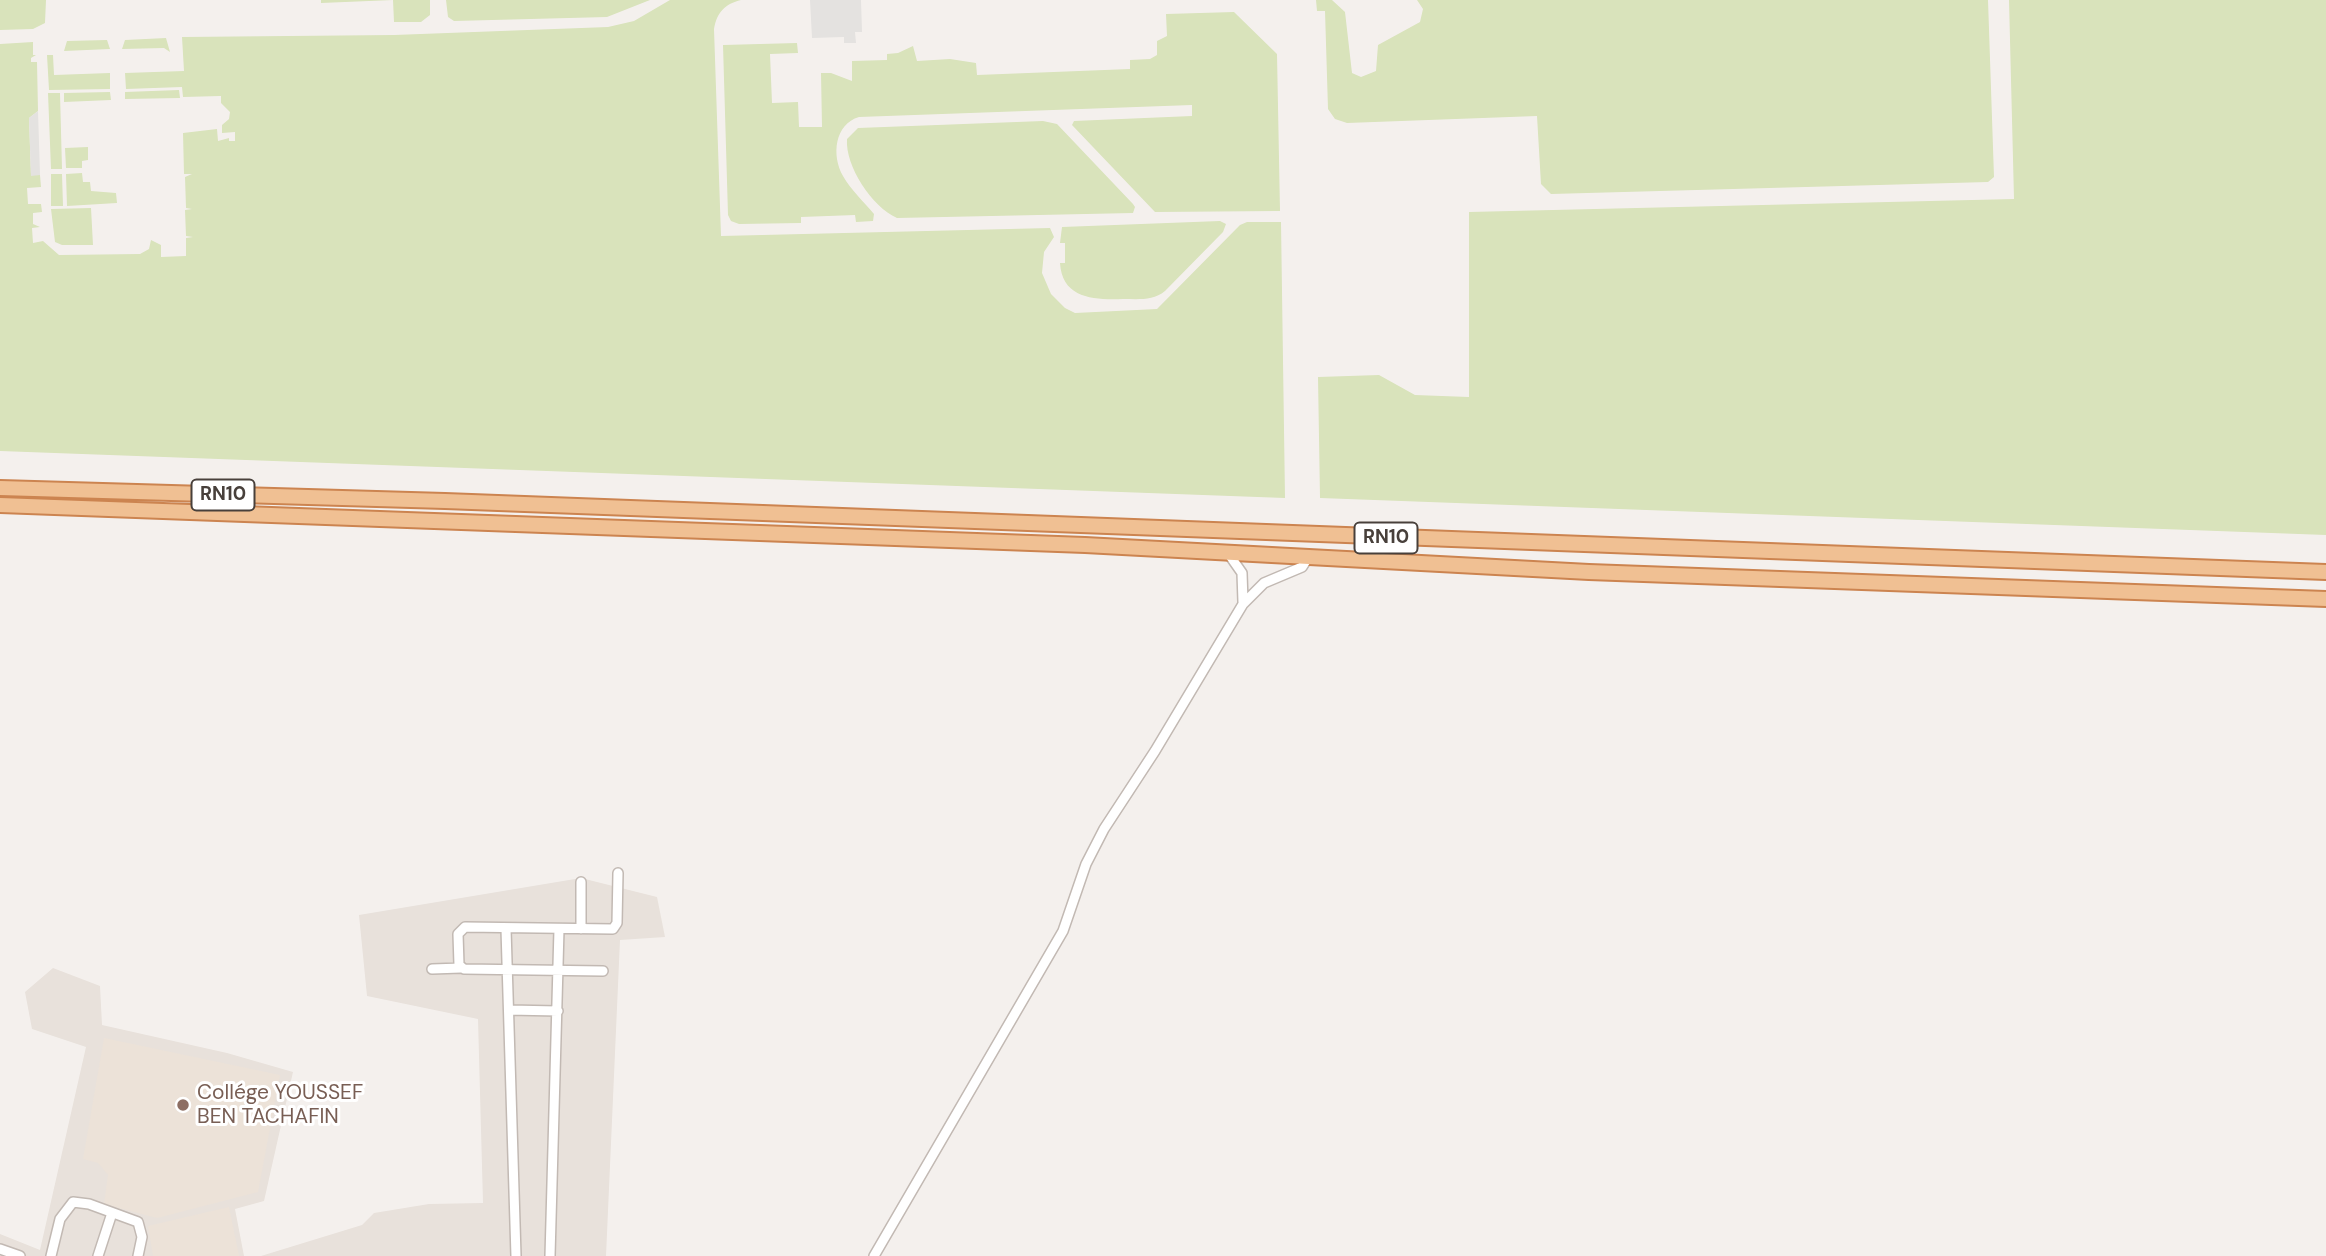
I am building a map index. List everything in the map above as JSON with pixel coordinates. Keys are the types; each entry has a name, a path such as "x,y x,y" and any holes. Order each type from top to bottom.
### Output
{"highway":[{"name":"RN10","path":"0,488 445,501 2326,572"},
{"path":"444,523 445,501"},
{"name":"RN10","path":"0,505 1085,545 1589,572 2326,599"},
{"path":"1309,535 1309,556"}],"street":[{"path":"1228,553 1242,573 1243,604"},
{"path":"874,1256 1063,931 1086,864 1104,828 1147,763 1243,604 1264,583 1302,568 1309,556"},
{"path":"461,968 458,934 460,929 615,927 618,873"},
{"path":"581,882 581,929"},
{"path":"506,929 516,1256"},
{"path":"550,1256 559,929"},
{"path":"432,969 603,971"},
{"path":"509,1010 558,1011"},
{"path":"51,1256 60,1219 68,1205 89,1204 141,1226 138,1256"},
{"path":"98,1256 112,1213"},
{"path":"6,1253 20,1256"}],"shaded area":[{"path":"810,0 861,0 862,32 855,32 856,43 844,43 844,37 812,38"},
{"path":"38,111 40,175 31,176 29,118"},
{"path":"581,878 657,897 665,937 620,940 606,1256 261,1256 362,1225 374,1213 429,1204 483,1203 478,1019 367,996 359,915"},
{"path":"53,968 100,986 102,1025 227,1053 293,1072 264,1201 235,1209 244,1256 0,1256 0,1234 40,1250 86,1047 32,1029 25,992"},
{"name":"Collége YOUSSEF BEN TACHAFIN","path":"104,1038 280,1075 258,1192 157,1218 104,1204 108,1175 98,1163 83,1159"},
{"path":"229,1207 239,1256 153,1256 148,1226"}],"green space":[{"path":"0,0 46,0 45,23 33,29 0,30"},
{"path":"321,0 393,0 321,3"},
{"path":"393,0 430,0 430,15 421,22 394,22"},
{"path":"446,0 650,0 607,17 454,21 448,17"},
{"path":"670,0 741,0 723,10 714,29 721,236 1050,228 1054,237 1044,252 1042,273 1051,294 1065,308 1075,313 1157,309 1240,225 1247,222 1281,222 1285,498 0,451 0,44 33,42 33,55 36,55 31,58 31,62 37,62 38,111 29,118 31,175 40,175 41,187 27,188 28,204 41,204 42,212 33,213 33,224 40,227 32,228 33,243 43,241 59,255 140,254 149,249 151,240 161,245 161,257 186,256 186,238 193,237 186,236 185,210 192,209 186,208 185,177 192,174 184,174 183,133 217,129 218,141 229,138 229,141 235,141 235,132 222,133 222,125 229,119 230,112 221,103 221,96 183,97 182,87 126,89 125,73 184,71 182,37 394,35 608,27 634,21"},
{"path":"1316,0 1332,0 1345,12 1352,73 1361,77 1376,71 1378,45 1420,22 1423,9 1417,0 1988,0 1994,177 1988,182 1551,194 1541,184 1537,116 1347,123 1335,119 1328,109 1325,11 1317,11"},
{"path":"2009,0 2326,0 2326,535 1320,498 1318,377 1379,375 1415,395 1469,397 1469,212 2014,199"},
{"path":"1234,12 1277,54 1280,211 1155,212 1072,125 1074,121 1192,116 1192,105 859,117 845,126 840,133 837,159 846,181 874,214 873,221 856,222 855,215 801,217 801,223 739,224 731,221 728,215 723,45 797,43 798,53 770,54 772,103 798,102 799,127 822,127 821,73 831,73 852,81 852,61 887,60 887,54 898,53 913,46 917,61 950,59 976,63 977,75 1130,69 1130,60 1150,59 1157,55 1157,41 1167,36 1166,14"},
{"path":"166,38 170,52 164,48 122,49 125,40"},
{"path":"107,40 110,49 64,51 67,41"},
{"path":"47,55 53,55 54,75 110,73 110,89 49,90"},
{"path":"179,90 180,98 125,99 125,92"},
{"path":"110,92 111,100 64,102 64,93"},
{"path":"48,93 60,93 62,169 51,169"},
{"path":"1043,121 1057,124 1133,204 1133,213 897,218 878,205 862,184 850,161 848,150 847,139 858,128"},
{"path":"88,147 88,160 82,161 82,168 66,168 65,148"},
{"path":"82,173 83,182 90,182 91,191 116,193 117,203 67,206 66,174"},
{"path":"51,174 62,174 63,206 51,206"},
{"path":"91,208 93,245 62,245 55,242 51,209"},
{"path":"1220,221 1226,224 1223,232 1165,291 1150,298 1091,298 1073,290 1062,275 1060,263 1065,263 1065,243 1060,243 1062,227"}],"place":[{"name":"Collége YOUSSEF BEN TACHAFIN","path":"183,1105"}]}
